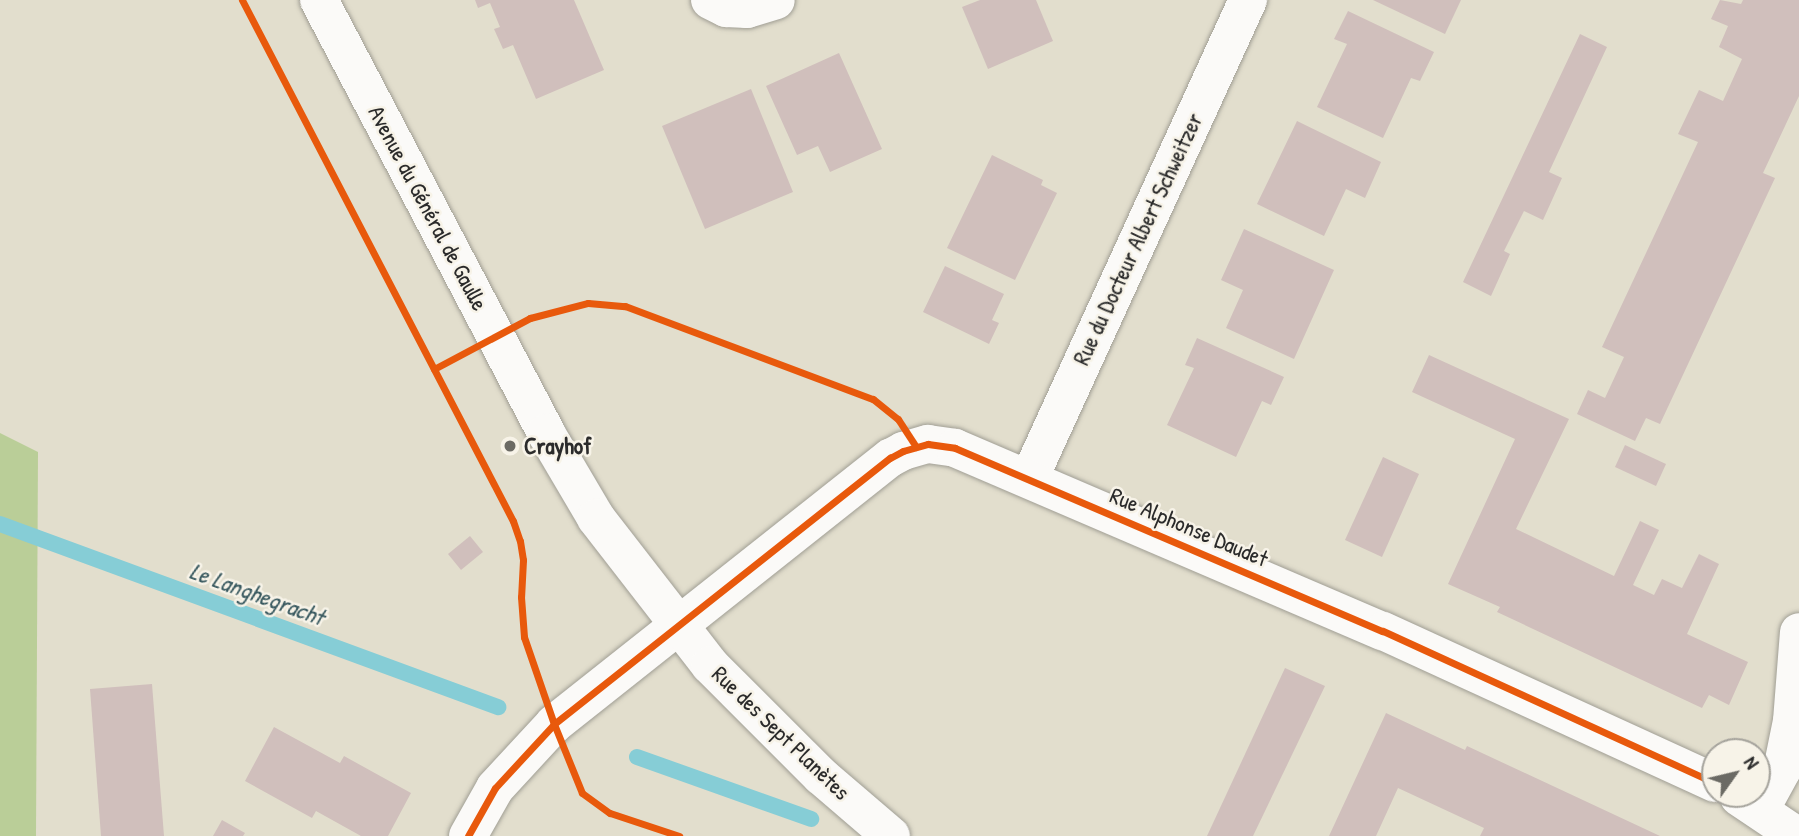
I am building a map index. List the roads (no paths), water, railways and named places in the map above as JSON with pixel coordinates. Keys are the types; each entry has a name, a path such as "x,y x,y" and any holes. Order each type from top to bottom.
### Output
{"street":[{"name":"Avenue du Général de Gaulle","path":"319,0 578,490 677,625"},
{"path":"718,4 747,9 776,0"},
{"name":"Rue du Docteur Albert Schweitzer","path":"1029,480 1248,0"},
{"name":"Rue Alphonse Daudet","path":"468,836 495,788 529,748 584,699 903,451 928,444 955,448 1383,631 1701,777"},
{"name":"Rue des Sept Planètes","path":"677,625 746,703 821,776 891,836"},
{"path":"1771,780 1782,770 1792,721 1799,632"},
{"path":"1756,808 1797,836"}],"waterway":[{"name":"Le Langhegracht","path":"0,524 498,707"},
{"name":"Le Langhegracht","path":"637,757 811,819"}],"place":[{"name":"Crayhof","path":"510,446"}]}
